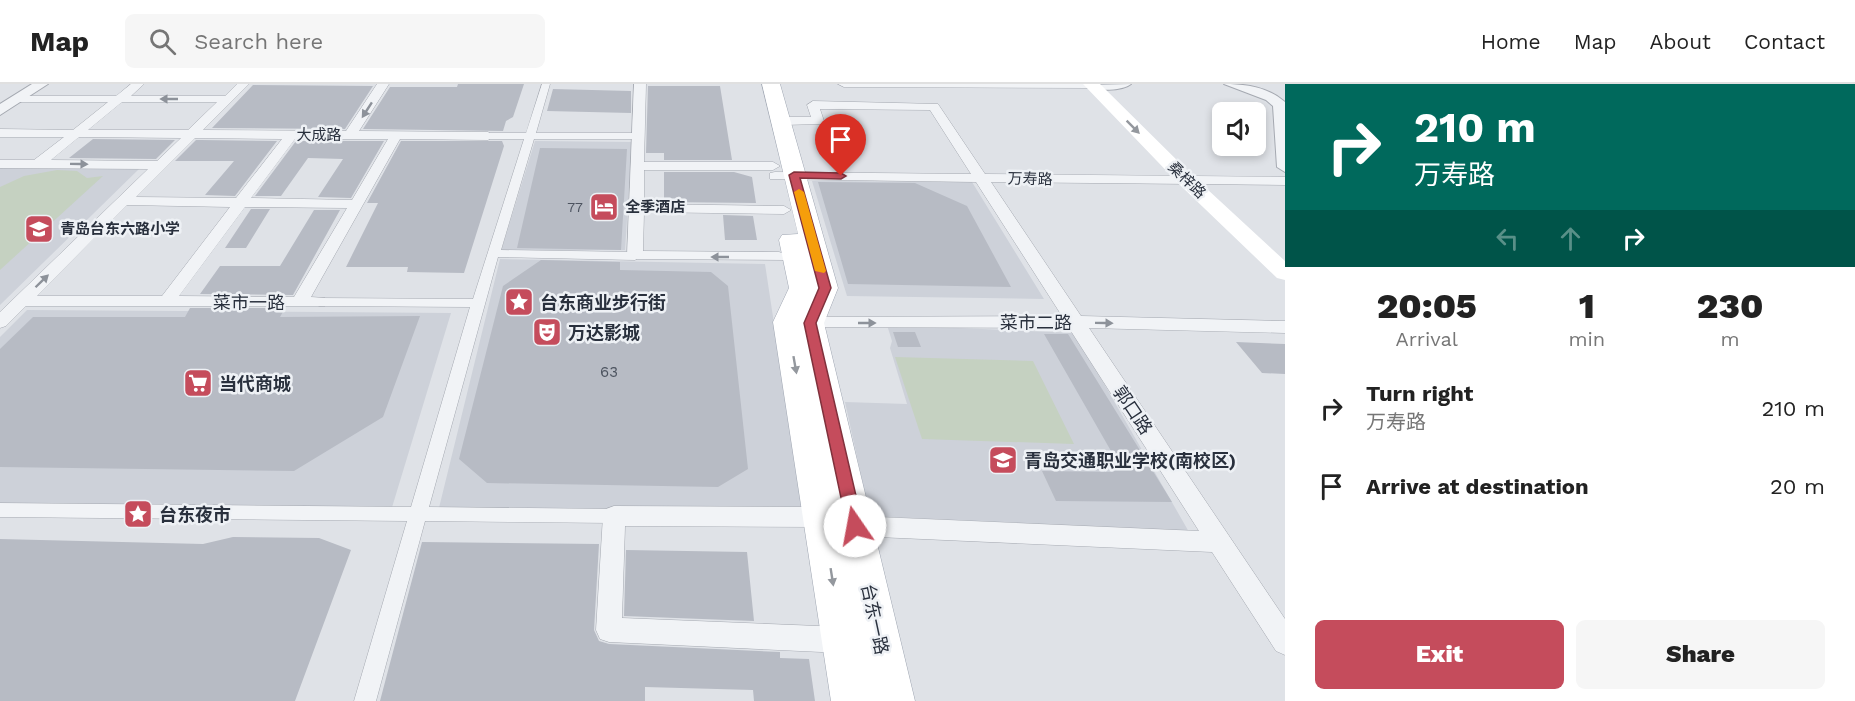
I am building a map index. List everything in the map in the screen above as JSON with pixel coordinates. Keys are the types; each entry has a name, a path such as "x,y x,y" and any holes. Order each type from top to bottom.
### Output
{"main road":[{"path":"755,84 781,172 825,288 799,323"},
{"path":"771,84 781,121 784,210 802,288 799,323"},
{"name":"桑梓路","path":"1091,85 1187,181 1285,273"},
{"name":"台东一路","path":"799,323 822,517 853,701"},
{"name":"台东一路","path":"799,323 855,526 893,701"}],"street":[{"path":"0,111 41,84"},
{"path":"38,164 138,84"},
{"path":"0,322 243,84"},
{"path":"350,135 383,84"},
{"path":"364,701 478,303 546,84"},
{"path":"635,256 640,84"},
{"path":"844,84 1124,84"},
{"path":"1231,84 1272,97 1280,105 1285,167"},
{"path":"18,99 227,99"},
{"name":"郭口路","path":"781,121 818,121 813,105 934,106 1073,322 1221,542 1285,642"},
{"name":"大成路","path":"0,133 639,136"},
{"path":"166,302 291,135"},
{"path":"299,302 396,136"},
{"path":"0,164 161,165"},
{"name":"万寿路","path":"637,166 980,179 1285,181"},
{"path":"124,201 356,204"},
{"path":"636,208 784,210"},
{"path":"493,254 779,257"},
{"name":"菜市一路","path":"21,301 478,303"},
{"name":"菜市二路","path":"799,323 1073,322 1285,327"},
{"path":"0,510 417,516 822,517"},
{"path":"614,516 609,630 843,640"},
{"path":"855,526 1221,542"}],"shaded area":[{"path":"535,141 632,142 625,250 501,251"},
{"name":"青岛台东六路小学","path":"0,168 139,169 0,305"},
{"path":"812,181 972,182 1044,299 847,296"},
{"path":"500,259 765,264 803,515 437,516"},
{"name":"当代商城","path":"27,310 451,313 390,514 0,509 0,337"},
{"name":"青岛交通职业学校(南校区)","path":"887,325 1075,333 1189,532 870,516 845,402 907,404 890,348 892,341"}],"green space":[{"path":"57,170 77,171 87,178 103,176 0,270 0,187 24,176"},
{"path":"895,357 1033,361 1074,444 922,439"}],"building":[{"path":"458,84 524,84 513,117 506,121 503,131 363,129 390,87 457,87"},
{"path":"253,85 373,86 345,129 212,128"},
{"path":"648,86 720,86 732,160 664,160 664,153 646,153"},
{"path":"553,89 631,91 631,113 547,111"},
{"path":"93,139 175,140 156,159 69,158"},
{"path":"196,140 277,141 235,196 205,195 234,161 175,161"},
{"path":"296,141 384,141 351,198 318,197 343,159 308,158 281,196 255,196"},
{"path":"401,141 502,141 504,146 464,273 407,272 408,267 346,267 378,203 367,203"},
{"path":"540,148 627,149 621,250 517,248"},
{"path":"664,172 734,172 752,177 756,203 664,202"},
{"path":"818,182 915,183 967,206 1011,287 848,284"},
{"path":"251,209 270,209 246,248 225,248"},
{"path":"314,210 340,210 293,295 200,294 220,266 280,266"},
{"path":"723,215 753,216 757,240 725,240"},
{"path":"541,260 620,262 620,270 711,272 728,286 748,469 718,487 487,483 459,459 503,286"},
{"name":"当代商城","path":"190,308 285,308 280,317 420,316 383,417 294,471 0,467 0,349 33,317 185,317"},
{"path":"893,332 915,332 921,347 898,347"},
{"path":"1044,334 1068,334 1172,502 1056,501 1042,471 1114,472 1106,458 1115,458"},
{"path":"1236,342 1285,344 1285,374 1262,373"},
{"path":"233,537 319,538 351,550 295,701 0,701 0,539 203,544"},
{"path":"422,542 599,544 594,630 599,641 609,644 780,652 780,658 809,659 815,701 754,701 753,690 645,687 645,701 380,701"},
{"path":"626,550 747,552 754,621 624,616"}],"slow traffic":[{"path":"799,192 820,271"}],"place":[{"name":"全季酒店","path":"604,207"},
{"name":"青岛台东六路小学","path":"39,229"},
{"name":"台东商业步行街","path":"519,302"},
{"name":"万达影城","path":"547,332"},
{"name":"当代商城","path":"198,383"},
{"name":"青岛交通职业学校(南校区)","path":"1003,460"},
{"name":"台东夜市","path":"138,514"}],"route":[{"path":"841,176 794,175 825,288 810,323 855,526"}]}
